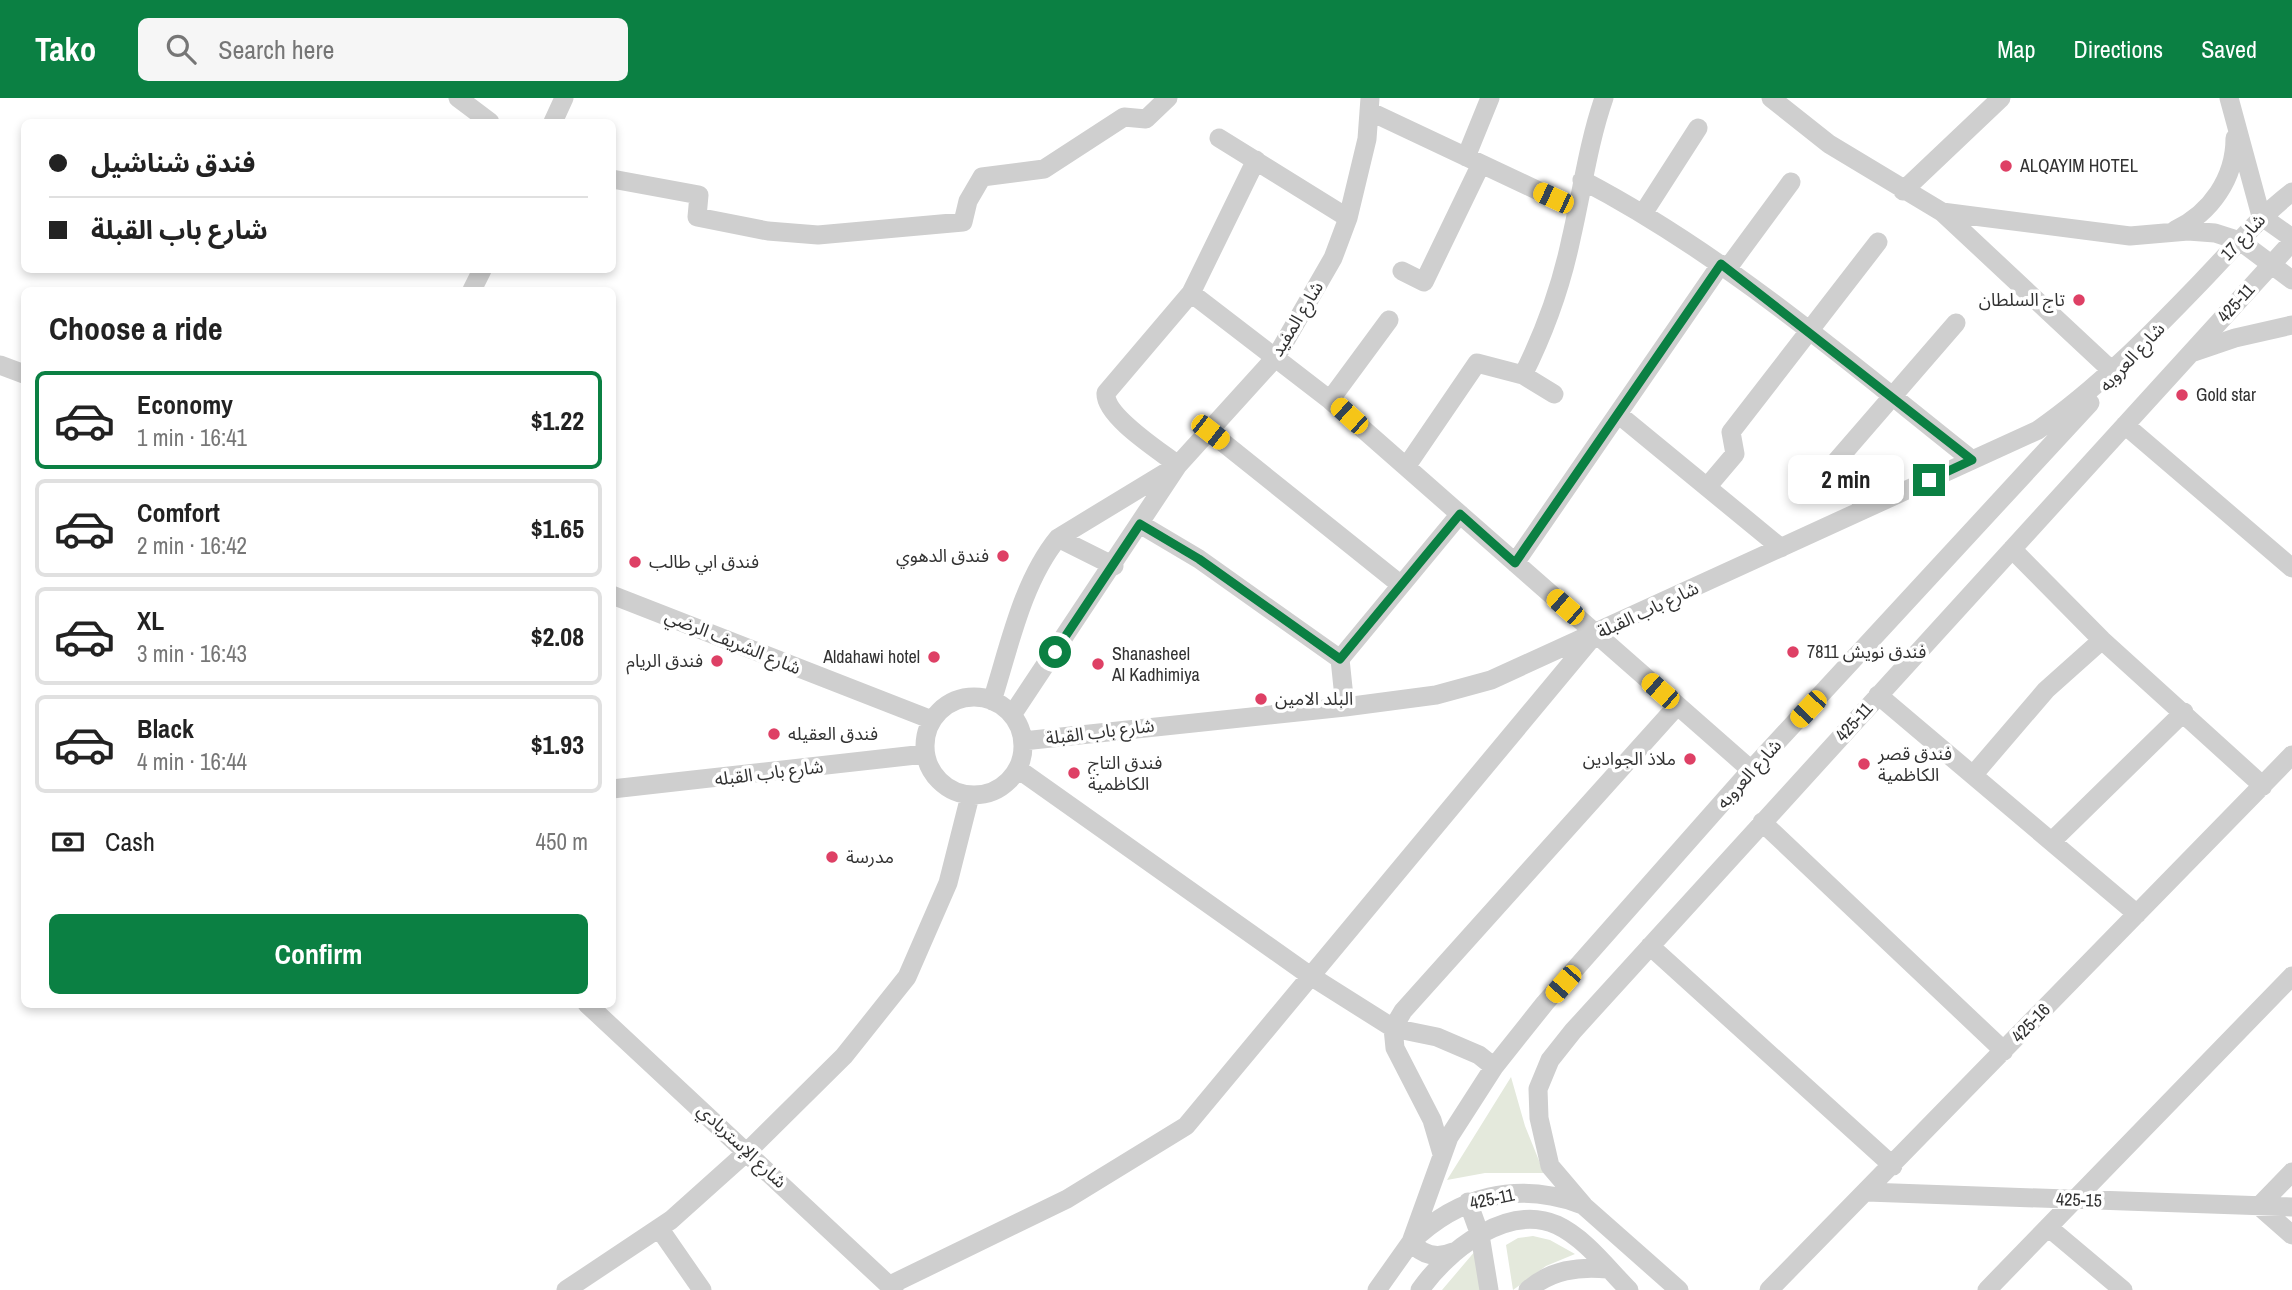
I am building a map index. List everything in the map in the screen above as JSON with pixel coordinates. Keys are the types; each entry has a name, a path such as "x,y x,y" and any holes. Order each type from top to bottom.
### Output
{"street":[{"path":"458,98 486,119"},
{"path":"554,119 564,98"},
{"path":"616,180 699,195 696,217 768,231 818,236 963,222 968,201 982,177 1044,169 1125,117 1146,119 1168,98"},
{"path":"1402,271 1424,282 1473,160 1490,98"},
{"path":"1523,375 1552,308 1604,98"},
{"path":"1771,98 1829,144 1941,212 2111,370"},
{"path":"1903,191 2001,98"},
{"path":"2229,98 2261,216 2292,240 2270,266"},
{"path":"1370,105 1473,160 1577,209"},
{"name":"شارع المفيد","path":"1012,715 1114,566 1178,466 1276,357 1333,258 1348,218 1367,139 1370,105"},
{"path":"2171,233 2190,223 2205,210 2229,175 2235,157 2235,122"},
{"path":"1644,212 1698,128"},
{"path":"1219,138 1348,218"},
{"path":"992,701 1037,572 1058,538 1178,466 1115,414 1106,400 1111,385 1191,293 1256,160"},
{"path":"1582,180 1644,212 1724,267 1972,460"},
{"path":"1515,563 1724,267 1791,182"},
{"name":"شارع 17","path":"2197,286 2261,216 2292,191"},
{"path":"1941,212 2130,236 2203,231 2240,241 2292,280"},
{"name":"شارع العروبه","path":"1377,1290 1411,1242 1442,1154 1464,1110 1545,1003 1751,771 2240,241"},
{"path":"1707,487 1735,454 1731,432 1878,242"},
{"name":"425-11","path":"1679,1290 1584,1206 1550,1166 1542,1139 1538,1090 1550,1060 1573,1031 1762,822 2270,266"},
{"name":"شارع باب القبلة","path":"1023,741 1345,706 1466,688 1595,634 2038,430 2076,404 2197,286"},
{"path":"1191,293 1330,400 1751,771"},
{"path":"1330,400 1389,320"},
{"path":"1865,509 1849,478 1833,466 1956,323"},
{"path":"2190,354 2235,338 2292,326"},
{"path":"1406,467 1477,363 1523,375 1554,394"},
{"path":"0,365 21,373"},
{"path":"1618,414 1781,548"},
{"path":"2125,425 2292,568"},
{"path":"1210,432 1401,585"},
{"path":"1345,706 1340,659 1460,514"},
{"path":"1140,524 1199,559 1340,659"},
{"path":"1058,538 1114,566"},
{"path":"2012,549 2102,640 2263,786"},
{"name":"شارع الشريف الرضي","path":"616,597 932,720"},
{"path":"892,1287 1067,1199 1186,1126 1595,634"},
{"path":"1974,774 2046,690 2102,640"},
{"path":"1878,695 2137,914"},
{"path":"972,697 992,701 1012,715 1023,741 1018,769 1010,781 998,790 970,796 954,792 940,783 930,770 925,754 925,736 932,720 942,708 956,700 972,697"},
{"path":"1442,1154 1432,1120 1395,1048 1393,1028 1402,1011 1677,706"},
{"path":"2052,841 2184,712"},
{"name":"شارع باب القبله","path":"616,789 925,754"},
{"name":"425-16","path":"1769,1290 2292,755"},
{"path":"1018,769 1309,975 1393,1028 1437,1037 1479,1055 1494,1067"},
{"path":"566,1290 594,1283 748,1152 845,1056 907,977 948,883 970,796"},
{"path":"1762,822 2004,1051"},
{"path":"1650,946 1893,1166"},
{"path":"1987,1290 2292,976"},
{"name":"شارع الإستربادي","path":"591,1008 892,1287"},
{"path":"2292,1172 2259,1206 2292,1235"},
{"name":"425-11","path":"1411,1242 1437,1219 1468,1202 1515,1192 1538,1193 1584,1206"},
{"name":"425-15","path":"1867,1192 2292,1207"},
{"path":"1468,1202 1480,1235 1489,1290"},
{"path":"1422,1288 1453,1252 1480,1235 1524,1220 1540,1220 1558,1226 1574,1236 1629,1290"},
{"path":"2048,1227 2123,1290"},
{"path":"659,1228 702,1290"},
{"path":"1411,1242 1421,1251 1433,1256 1453,1252"},
{"path":"1399,1258 1411,1258 1420,1264 1425,1274 1422,1288"},
{"path":"1528,1290 1559,1272 1590,1267 1608,1269"}],"shaded area":[{"path":"1511,1077 1525,1126 1544,1173 1485,1173 1447,1180"},
{"path":"1533,1236 1550,1240 1575,1254 1546,1266 1513,1290 1506,1245 1518,1238"},
{"path":"1476,1250 1482,1290 1442,1290"}],"place":[{"name":"ALQAYIM HOTEL","path":"2006,166"},
{"name":"تاج السلطان","path":"2079,300"},
{"name":"Gold star","path":"2182,395"},
{"name":"فندق الدهوي","path":"1003,556"},
{"name":"فندق ابي طالب","path":"635,562"},
{"name":"فندق نويش 7811","path":"1793,652"},
{"name":"Aldahawi hotel","path":"934,657"},
{"name":"فندق الريام","path":"717,661"},
{"name":"Shanasheel Al Kadhimiya","path":"1098,664"},
{"name":"البلد الامين","path":"1261,699"},
{"name":"فندق العقيله","path":"774,734"},
{"name":"ملاذ الجوادين","path":"1690,759"},
{"name":"فندق قصر الكاظمية","path":"1864,764"},
{"name":"فندق التاج الكاظمية","path":"1074,773"},
{"name":"مدرسة","path":"832,857"}],"route":[{"path":"1055,652 1140,524 1199,559 1340,659 1460,514 1515,563 1721,264 1972,460 1929,480"}]}
